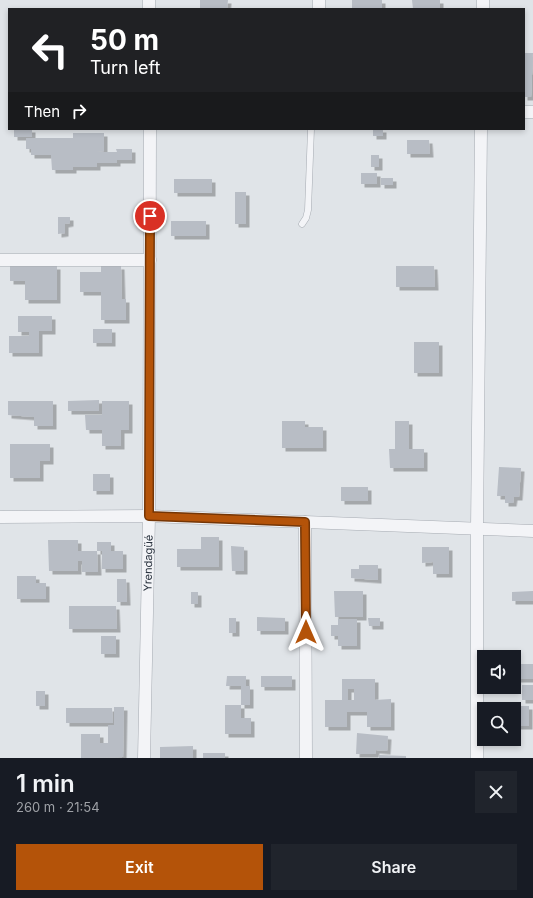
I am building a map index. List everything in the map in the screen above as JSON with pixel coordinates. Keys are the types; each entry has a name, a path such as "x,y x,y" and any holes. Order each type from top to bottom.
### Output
{"street":[{"name":"Yrendagüé","path":"144,758 149,516 150,130"},
{"path":"477,758 477,529 481,130"},
{"path":"0,260 150,260"},
{"path":"0,517 149,516 533,531"},
{"path":"305,522 306,758"}],"lane":[{"path":"302,224 306,218 308,210 311,130"}],"building":[{"path":"200,0 228,0 227,8 200,8"},
{"path":"352,0 382,0 382,8 352,8"},
{"path":"412,0 440,0 440,8 413,8"},
{"path":"525,53 533,53 531,97 525,97"},
{"path":"14,130 32,130 32,137 14,137"},
{"path":"373,130 383,130 383,136 373,136"},
{"path":"73,133 104,133 104,151 97,152 117,152 116,149 132,149 132,160 117,160 117,163 97,163 97,167 73,167 73,170 52,170 51,155 31,155 31,149 26,149 26,138 73,138"},
{"path":"407,140 429,140 430,154 407,154"},
{"path":"371,155 379,155 379,167 371,167"},
{"path":"361,173 377,173 377,184 361,184"},
{"path":"381,178 393,178 393,185 381,185"},
{"path":"174,179 212,179 212,193 174,193"},
{"path":"235,192 246,192 246,224 235,224"},
{"path":"58,217 70,217 70,223 65,224 65,233 58,234"},
{"path":"171,221 206,221 206,236 171,236"},
{"path":"101,265 121,266 122,299 126,299 126,320 101,320 101,292 80,292 80,272 101,272"},
{"path":"10,266 57,266 57,300 25,300 25,281 10,281"},
{"path":"396,266 434,266 435,287 396,287"},
{"path":"18,316 52,316 52,331 39,331 39,353 9,353 9,336 29,336 29,332 18,332"},
{"path":"93,329 112,329 112,343 93,343"},
{"path":"414,342 439,342 439,373 414,373"},
{"path":"99,400 99,411 68,411 68,401"},
{"path":"8,401 53,401 53,426 34,426 34,417 8,415"},
{"path":"102,401 129,401 129,430 121,430 121,446 102,446 102,430 86,430 85,415 102,415"},
{"path":"282,421 305,421 305,427 323,427 323,448 282,448"},
{"path":"395,421 409,421 409,449 424,449 424,468 390,468 389,449 395,449"},
{"path":"10,444 50,444 50,461 40,461 40,478 10,478"},
{"path":"499,467 521,468 519,497 514,497 513,503 505,503 505,496 497,496"},
{"path":"93,474 110,474 110,491 93,491"},
{"path":"341,487 368,487 368,501 341,501"},
{"path":"201,537 219,537 219,567 177,567 177,549 201,549"},
{"path":"48,540 78,540 78,551 97,551 98,572 82,572 82,561 78,561 78,571 49,571"},
{"path":"97,542 111,542 111,551 123,551 123,569 102,569 102,551 97,551"},
{"path":"231,546 244,547 244,571 232,571"},
{"path":"422,547 449,547 449,574 433,574 433,562 422,563"},
{"path":"359,565 378,565 378,580 351,578 351,569 359,569"},
{"path":"17,576 36,576 36,583 46,583 46,599 17,599"},
{"path":"117,579 126,579 127,602 117,602"},
{"path":"334,591 363,591 363,617 335,617"},
{"path":"533,591 533,601 512,601 512,592"},
{"path":"191,592 198,592 198,604 191,604"},
{"path":"69,606 116,606 117,629 69,629"},
{"path":"257,617 285,618 285,631 257,631"},
{"path":"229,618 236,618 236,633 229,633"},
{"path":"368,618 380,618 380,626 369,626"},
{"path":"338,619 357,619 357,646 338,646 338,636 331,636 331,625 338,625"},
{"path":"101,636 116,636 116,654 101,654"},
{"path":"521,664 533,664 533,679 521,679"},
{"path":"227,676 246,676 246,686 250,686 250,705 241,705 241,686 226,686"},
{"path":"261,676 292,676 292,687 261,687"},
{"path":"342,679 375,679 375,700 391,699 391,727 367,727 367,712 347,712 347,727 325,727 325,700 342,700","holes":["348,689 354,689 354,700 348,700"]},
{"path":"522,685 533,685 533,700 522,700"},
{"path":"36,691 45,691 45,706 36,706"},
{"path":"225,705 241,705 241,718 251,718 251,734 225,734"},
{"path":"521,706 529,706 529,726 521,726"},
{"path":"114,707 124,707 123,757 81,758 81,734 100,734 100,743 108,743 108,725 114,725"},
{"path":"66,708 112,708 113,723 66,723"},
{"path":"357,733 388,736 387,751 376,750 375,754 356,754"},
{"path":"193,746 193,758 160,758 160,747"},
{"path":"203,753 225,753 225,758 203,758"},
{"path":"379,755 406,756 406,758 379,758"}],"route":[{"path":"150,216 149,516 305,522 306,632"}]}
